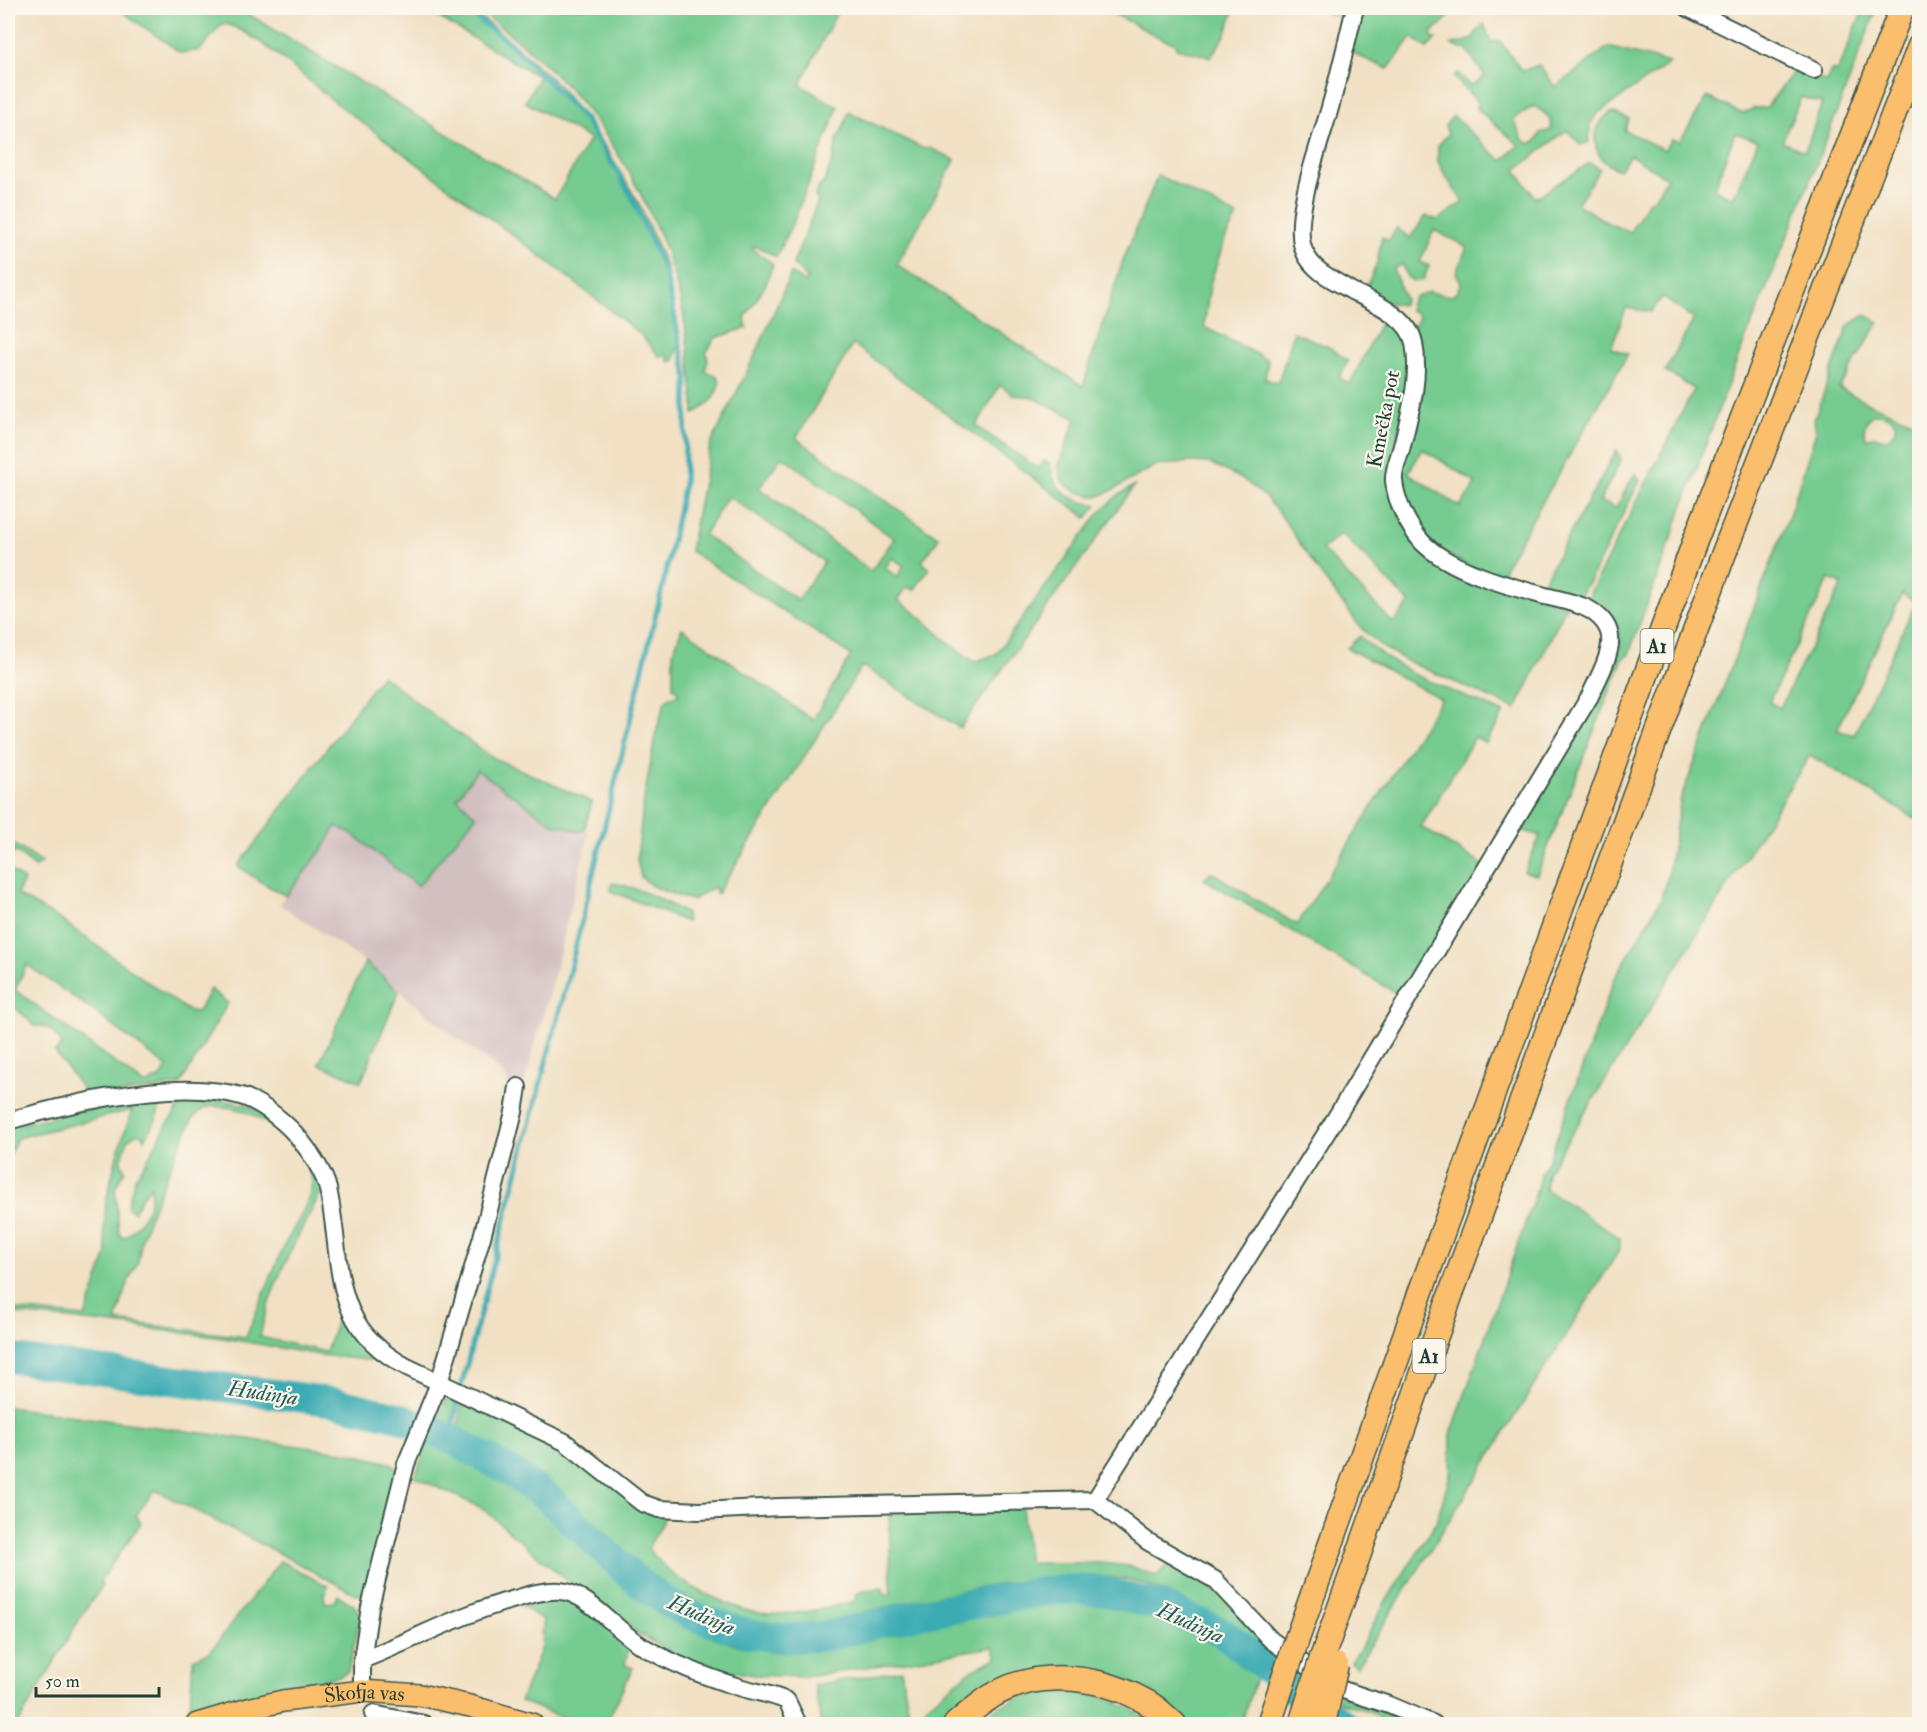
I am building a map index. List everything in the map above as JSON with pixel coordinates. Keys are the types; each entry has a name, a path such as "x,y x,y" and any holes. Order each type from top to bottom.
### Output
{"highway":[{"name":"A1","path":"1269,1725 1296,1639 1422,1288 1695,541 1902,8"},
{"name":"A1","path":"1301,1725 1329,1662 1338,1615 1449,1299 1724,553 1920,46"},
{"path":"1323,1725 1329,1662"},
{"path":"956,1725 975,1707 1016,1684 1046,1679 1075,1678 1106,1684 1130,1694 1155,1707 1174,1725"}],"main road":[{"name":"Škofja vas","path":"197,1725 248,1708 362,1691 420,1695 470,1706 532,1725"}],"street":[{"name":"Kmečka pot","path":"1095,1500 1332,1124 1590,696 1609,648 1610,632 1599,616 1586,608 1506,584 1440,558 1422,541 1408,523 1399,501 1394,479 1413,397 1417,364 1414,341 1406,326 1388,311 1317,270 1305,253 1300,228 1302,211 1355,8"},
{"path":"1688,8 1814,70"},
{"path":"362,1691 362,1660 370,1607 406,1464 432,1400 444,1385 514,1112 518,1087"},
{"path":"8,1121 106,1099 166,1090 216,1091 243,1096 292,1129 310,1152 328,1187 338,1265 346,1299 357,1324 370,1341 391,1359 565,1442 642,1503 659,1509 699,1511 1095,1500 1147,1540 1215,1580 1271,1640 1337,1688 1389,1705 1434,1725"},
{"path":"362,1660 489,1606 540,1593 562,1591 583,1600 640,1645 666,1659 741,1688 771,1694 787,1701 798,1725"},
{"path":"373,1714 424,1725"}],"shaded area":[{"path":"477,769 555,825 579,832 584,830 589,832 523,1088 509,1086 505,1075 365,962 279,904 325,846 336,826 352,834 419,886 476,816 457,798"}],"green space":[{"path":"117,8 238,8 555,199 590,139 525,102 539,77 423,8 469,8 514,44 559,86 606,148 639,203 666,266 681,339 674,360 669,362 666,355 660,357 641,335 542,257 328,97 260,42 232,26 222,24 200,50 181,53"},
{"path":"477,8 839,8 800,85 838,107 795,218 776,257 754,246 753,250 773,264 766,284 745,318 747,328 715,338 706,353 708,360 705,372 716,375 720,381 711,401 694,414 683,313 676,282 653,220 622,160 584,106 563,82"},
{"path":"1103,8 1235,8 1225,36 1210,57 1176,48 1176,44"},
{"path":"1309,8 1351,8 1349,18"},
{"path":"1362,8 1459,8 1431,33 1433,39 1436,39 1427,48 1412,37 1388,69 1356,55 1352,46"},
{"path":"1864,8 1877,8 1735,365 1628,656 1623,658 1537,875 1524,872 1540,836 1518,829 1528,808 1601,694 1619,649 1616,626 1589,598 1694,389 1665,371 1694,319 1662,297 1651,312 1626,308 1611,348 1628,354 1502,572 1541,585 1617,450 1621,460 1600,501 1616,508 1635,473 1640,480 1580,596 1569,598 1472,568 1434,546 1412,518 1401,482 1411,324 1416,324 1419,316 1410,311 1410,305 1414,297 1429,292 1451,296 1457,292 1461,282 1456,273 1467,247 1434,230 1420,262 1429,266 1423,280 1413,281 1407,277 1402,264 1393,269 1405,299 1402,305 1389,303 1364,293 1377,263 1382,237 1388,241 1397,228 1410,238 1426,216 1438,220 1463,202 1438,161 1438,146 1448,134 1445,126 1453,116 1502,161 1519,145 1476,108 1479,104 1454,77 1458,73 1471,86 1485,76 1467,50 1451,44 1469,40 1484,24 1491,42 1500,41 1522,71 1539,65 1555,87 1608,47 1670,63 1597,114 1590,124 1589,142 1580,145 1567,130 1516,170 1535,198 1590,163 1600,169 1577,204 1608,223 1630,232 1649,201 1654,199 1667,178 1630,155 1619,170 1604,161 1598,153 1595,140 1598,127 1606,116 1612,112 1629,119 1624,130 1664,150 1671,139 1680,141 1707,97 1743,114 1754,108 1766,108 1797,67 1826,82 1831,70 1837,72","holes":["1801,97 1822,103 1805,151 1782,142","1534,106 1549,118 1552,125 1551,130 1541,133 1536,141 1530,144 1523,140 1513,119","1735,133 1758,141 1733,198 1714,189","1423,449 1476,483 1460,507 1408,473"]},
{"path":"849,112 924,149 930,148 955,160 897,265 1083,386 1123,260 1158,175 1237,216 1225,239 1210,284 1204,327 1268,360 1265,379 1278,383 1294,332 1329,347 1348,361 1339,378 1350,384 1384,316 1405,333 1413,365 1394,453 1418,545 1566,607 1516,709 1407,661 1382,647 1361,628 1280,514 1264,496 1244,480 1209,463 1189,462 1155,466 1097,497 1077,492 1062,481 1058,466 1076,419 1032,397 1014,395 1000,385 976,426 1039,469 1044,461 1051,464 1052,474 1059,488 1072,498 1097,505 1087,518 853,344 796,438 939,538 922,561 929,569 914,590 907,587 898,600 974,662 996,654 1099,513 1117,496 1135,485 960,728 862,666 717,894 714,887 692,900 652,886 641,877 637,860 643,806 655,736 665,701 678,695 673,687 673,653 682,628 813,720 851,655 690,551 710,446 758,349 791,273 806,283 807,278 793,264 818,201 815,196 824,182 833,160 837,139","holes":["782,456 894,539 871,571 759,488","728,496 824,562 798,600 704,535","1342,534 1410,603 1393,623 1322,549","892,558 904,566 897,577 885,568"]},
{"path":"1865,315 1879,322 1839,388 1870,404 1919,424 1919,821 1810,755 1547,1173 1545,1189 1620,1238 1620,1249 1357,1667 1351,1662 1383,1606 1436,1523 1450,1476 1451,1434 1541,1173 1549,1159 1614,980 1660,901 1667,879 1681,798 1789,516 1816,432 1814,420 1848,326","holes":["1873,414 1880,414 1894,421 1895,429 1887,440 1875,436 1866,439 1865,426","1829,579 1842,584 1780,708 1769,702","1902,594 1916,602 1854,735 1837,730"]},
{"path":"1360,636 1391,661 1409,671 1504,713 1486,743 1475,737 1421,827 1483,865 1401,996 1204,879 1211,872 1297,925 1441,699 1347,648"},
{"path":"382,675 438,719 492,757 592,802 584,830 579,832 555,825 477,770 457,798 476,816 418,886 352,834 336,826 325,846 286,896 238,866"},
{"path":"8,840 42,863 35,867 15,851 8,861"},
{"path":"8,869 24,880 17,895 58,918 187,1010 198,1012 210,989 228,1003 180,1085 89,1098 55,1052 62,1044 54,1033 48,1028 35,1026 8,1001","holes":["27,965 92,1010 167,1067 162,1076 145,1085 15,990"]},
{"path":"612,883 641,891 669,904 686,914 687,922 611,891"},
{"path":"365,962 399,991 361,1082 319,1064"},
{"path":"194,1095 248,1105 282,1124 324,1187 278,1278 260,1337 326,1352 341,1308 387,1362 319,1355 230,1339 8,1313 8,1309 85,1317 107,1254 104,1232 106,1201 117,1155 132,1110 17,1138 8,1159 8,1126 154,1096 160,1106 156,1120 145,1139 142,1134 136,1134 128,1139 121,1162 125,1170 115,1188 119,1233 123,1238 140,1222 150,1201 151,1186 134,1212 127,1207 135,1178 182,1103","holes":["212,1106 238,1109 253,1115 281,1134 306,1162 312,1184 307,1203 283,1248 246,1337 116,1321 128,1282 138,1262 142,1237 193,1118 203,1109"]},
{"path":"448,1398 456,1401 451,1425 439,1419"},
{"path":"462,1402 549,1443 665,1515 648,1549 678,1578 726,1603 750,1611 771,1614 795,1613 855,1601 857,1593 882,1587 885,1595 891,1593 889,1507 1022,1508 1029,1563 1101,1563 1130,1566 1156,1576 1171,1563 1214,1589 1266,1642 1262,1650 1213,1617 1178,1598 1141,1584 1103,1576 1048,1577 992,1586 801,1626 768,1625 722,1616 687,1602 655,1583 569,1500 546,1481 510,1457 458,1429"},
{"path":"8,1407 344,1452 390,1463 401,1471 365,1595 357,1595 155,1490 136,1515 141,1523 100,1581 102,1586 80,1618 18,1724 8,1724"},
{"path":"428,1441 499,1475 543,1504 642,1603 673,1621 734,1645 760,1649 825,1646 882,1637 999,1607 1074,1601 1110,1606 1124,1603 1155,1611 1174,1622 1216,1639 1258,1672 1241,1724 1191,1724 1162,1701 1134,1684 1109,1673 1076,1669 1011,1676 983,1687 965,1700 941,1724 918,1724 926,1706 972,1670 997,1658 993,1647 805,1677 754,1675 695,1665 640,1635 613,1616 559,1574 482,1508 415,1477"},
{"path":"280,1561 328,1586 324,1594 325,1603 335,1602 338,1595 355,1606 361,1615 348,1672 192,1714 190,1708 193,1659 210,1652"},
{"path":"558,1596 581,1604 629,1646 625,1665 633,1668 606,1724 577,1724 520,1701 542,1648 543,1620 521,1605"},
{"path":"901,1670 909,1712 838,1724 821,1724 814,1685"},
{"path":"1048,1692 1077,1693 1104,1698 1129,1708 1153,1724 974,1724 1008,1702"},
{"path":"1340,1693 1385,1710 1400,1719 1423,1724 1383,1724 1374,1714 1338,1701"}],"waterway":[{"path":"451,1439 461,1387 567,982 665,576 684,483 687,377 666,275 632,197 585,119 509,42 463,8"},
{"name":"Hudinja","path":"8,1358 334,1402 399,1417 451,1439 506,1469 547,1497 638,1582 671,1605 698,1618 750,1634 795,1638 827,1636 909,1616 1045,1591 1076,1589 1103,1591 1163,1607 1222,1632 1293,1689 1344,1724"}]}
